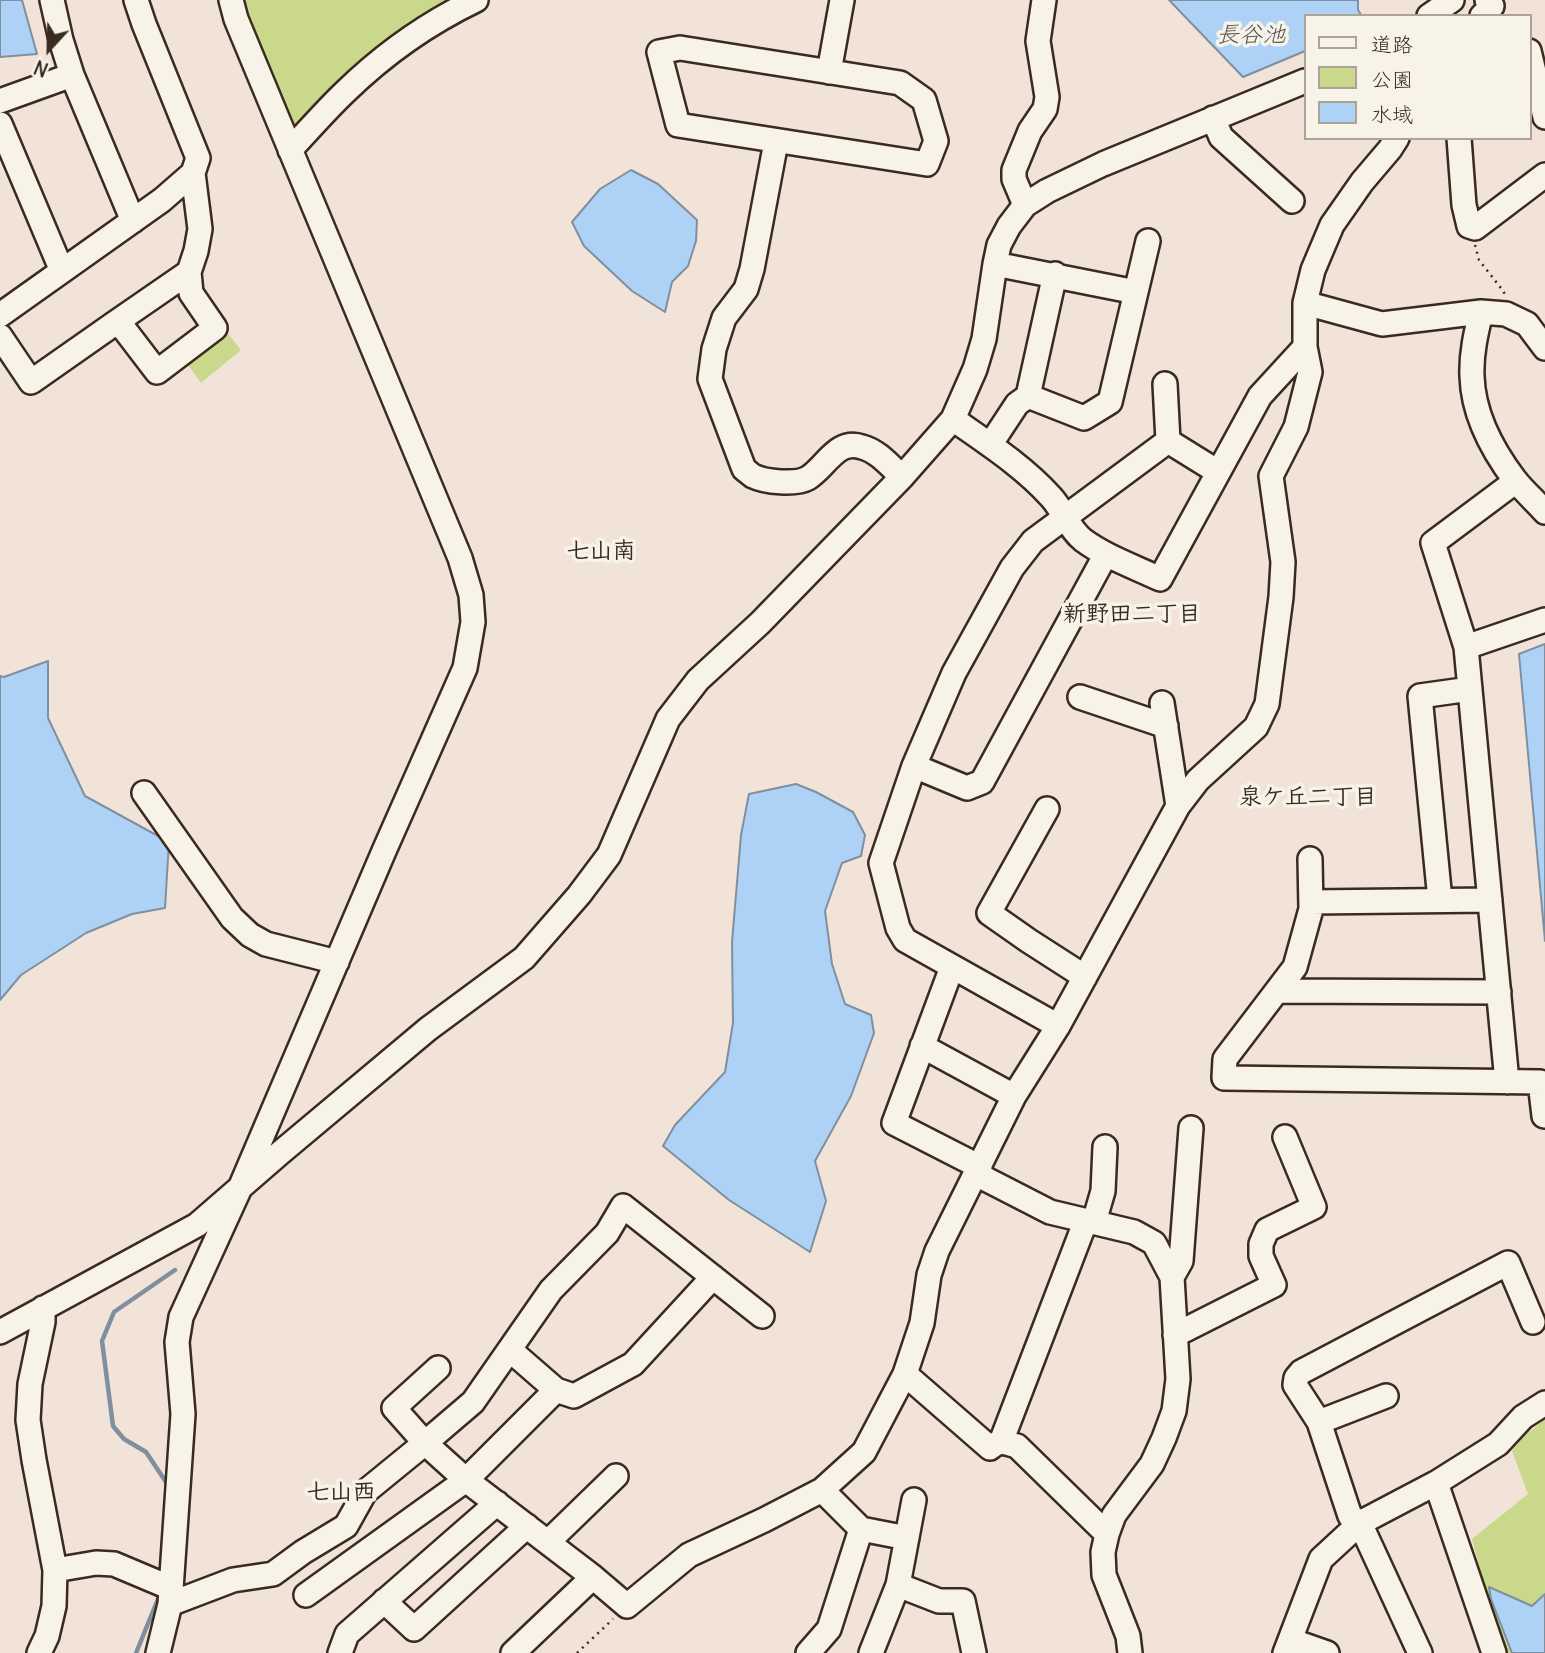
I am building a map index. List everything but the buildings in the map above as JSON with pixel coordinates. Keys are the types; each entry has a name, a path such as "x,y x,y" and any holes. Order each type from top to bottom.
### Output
{"street":[{"path":"52,0 72,75 133,221"},
{"path":"118,321 158,372 215,328 191,293 189,272 200,229 193,173 198,158 136,0"},
{"path":"158,1653 170,1596 183,1415 177,1342 181,1317 240,1188 465,668 473,622 471,596 460,558 289,150 230,0"},
{"path":"289,150 345,91 404,42 476,0"},
{"path":"830,72 842,0"},
{"path":"1025,205 1014,179 1014,170 1030,131 1045,109 1047,97 1038,41 1044,0"},
{"path":"1432,14 1452,0"},
{"path":"680,48 830,72 900,83 924,100 936,141 927,164 678,125 660,52 680,48"},
{"path":"1531,59 1545,117"},
{"path":"0,102 72,75"},
{"path":"0,1332 197,1225 428,1029 524,958 579,895 609,855 667,719 698,680 760,623 902,477 953,419 975,369 984,339 999,245 1025,205 1102,164 1304,81"},
{"path":"1213,118 1221,137 1292,201"},
{"path":"0,124 62,271"},
{"path":"438,1368 394,1408 425,1443 466,1480 628,1606 689,1555 822,1490 864,1452 905,1374 922,1323 929,1275 937,1251 1014,1096 1058,1026 1178,806 1198,780 1256,727 1267,704 1283,562 1271,476 1296,427 1310,372 1305,347 1305,303 1313,270 1332,225 1396,140"},
{"path":"1459,140 1464,205 1469,226 1475,228 1545,175"},
{"path":"776,142 752,270 746,289 724,318 713,349 710,379 744,469 754,476 772,481 796,482 807,478 845,446 861,446 879,456 902,477"},
{"path":"0,316 162,200 193,173"},
{"path":"1028,396 1084,418 1110,402 1148,242"},
{"path":"995,264 1136,292"},
{"path":"0,336 31,382 189,272"},
{"path":"990,445 1017,404 1028,396 1055,274"},
{"path":"1305,303 1382,324 1481,312 1506,314 1527,324 1545,348"},
{"path":"1481,312 1474,340 1472,378 1479,411 1490,441 1516,481 1545,512"},
{"path":"953,419 1034,479 1054,499 1064,518 1082,539 1106,554 1160,579 1260,396 1305,347"},
{"path":"1165,384 1168,441"},
{"path":"1168,441 1218,472"},
{"path":"1058,1026 905,940 898,928 881,863 914,766 954,673 1012,568 1033,541 1168,441"},
{"path":"1507,1082 1465,647 1433,543 1516,481"},
{"path":"914,766 967,788 982,782 1106,554"},
{"path":"1465,647 1545,620"},
{"path":"1440,900 1420,696 1470,689"},
{"path":"1080,697 1164,715 1178,806"},
{"path":"144,793 232,918 250,935 266,944 337,962"},
{"path":"1047,809 989,913 1085,977"},
{"path":"1310,859 1311,909 1295,967 1225,1059 1224,1078 1540,1082 1544,1116"},
{"path":"1311,902 1490,900"},
{"path":"952,967 894,1123 1050,1212 1134,1232 1154,1243 1172,1277 1178,1379 1174,1411 1152,1464 1114,1515 1103,1552 1104,1575 1128,1636 1130,1653"},
{"path":"1277,991 1499,992"},
{"path":"922,1046 1014,1096"},
{"path":"1172,1277 1181,1261 1191,1128"},
{"path":"1175,1335 1274,1285 1261,1256 1261,1244 1267,1230 1314,1207 1285,1137"},
{"path":"1001,1442 1104,1191 1105,1147"},
{"path":"55,1570 96,1563 114,1564 170,1596 233,1580 273,1574 346,1526 365,1492 473,1402 551,1290 607,1233 623,1206 762,1316"},
{"path":"1420,1653 1360,1522 1350,1516 1319,1422 1295,1385 1296,1378 1301,1372 1508,1263 1533,1322"},
{"path":"510,1350 556,1390 574,1396 633,1364 713,1277"},
{"path":"39,1653 47,1636 54,1606 55,1570 28,1420 30,1384 43,1322 43,1308"},
{"path":"905,1374 990,1448 1001,1442 1017,1446 1107,1534"},
{"path":"306,1595 466,1480 556,1390"},
{"path":"1319,1422 1386,1396"},
{"path":"1327,1653 1287,1647 1321,1559 1360,1522 1436,1483 1498,1444 1522,1417 1545,1403"},
{"path":"548,1542 616,1476"},
{"path":"1436,1483 1494,1653"},
{"path":"822,1490 861,1529 907,1538"},
{"path":"871,1653 898,1585 914,1500"},
{"path":"341,1653 347,1634 497,1503"},
{"path":"384,1601 414,1629 527,1526"},
{"path":"808,1653 829,1629 861,1529"},
{"path":"513,1653 593,1577"},
{"path":"898,1585 939,1601 963,1601 974,1653"}],"path":[{"path":"1469,226 1479,260 1504,292 1506,314"},
{"path":"577,1653 628,1606"}],"green space":[{"path":"243,0 468,0 294,130"},
{"path":"225,330 241,350 201,383 186,362"},
{"path":"1545,1419 1545,1653 1502,1653 1472,1539 1528,1494 1512,1451 1522,1438"}],"water":[{"path":"0,0 22,0 37,54 0,57"},
{"name":"長谷池","path":"1169,0 1358,0 1361,14 1304,14 1304,51 1243,77"},
{"path":"631,170 658,184 697,220 696,241 688,266 672,282 665,312 632,291 584,246 572,222 600,189"},
{"path":"1545,644 1545,941 1519,654"},
{"path":"48,661 48,718 85,796 169,842 165,908 132,914 86,933 21,975 0,1000 0,676 4,677"},
{"path":"796,784 853,812 865,835 861,856 842,863 825,911 832,964 845,1004 871,1015 874,1033 851,1096 815,1161 826,1201 810,1252 729,1200 663,1146 675,1125 725,1072 733,1023 732,942 741,835 749,794"},
{"path":"1489,1587 1532,1606 1545,1594 1545,1653 1512,1653"}],"waterway":[{"path":"168,1487 146,1452 124,1439 113,1426 102,1341 114,1312 175,1270"},
{"path":"136,1653 158,1599 159,1590"}],"district":[{"name":"七山南","path":"601,551"},
{"name":"新野田二丁目","path":"1132,614"},
{"name":"泉ケ丘二丁目","path":"1308,797"},
{"name":"七山西","path":"341,1492"}]}
